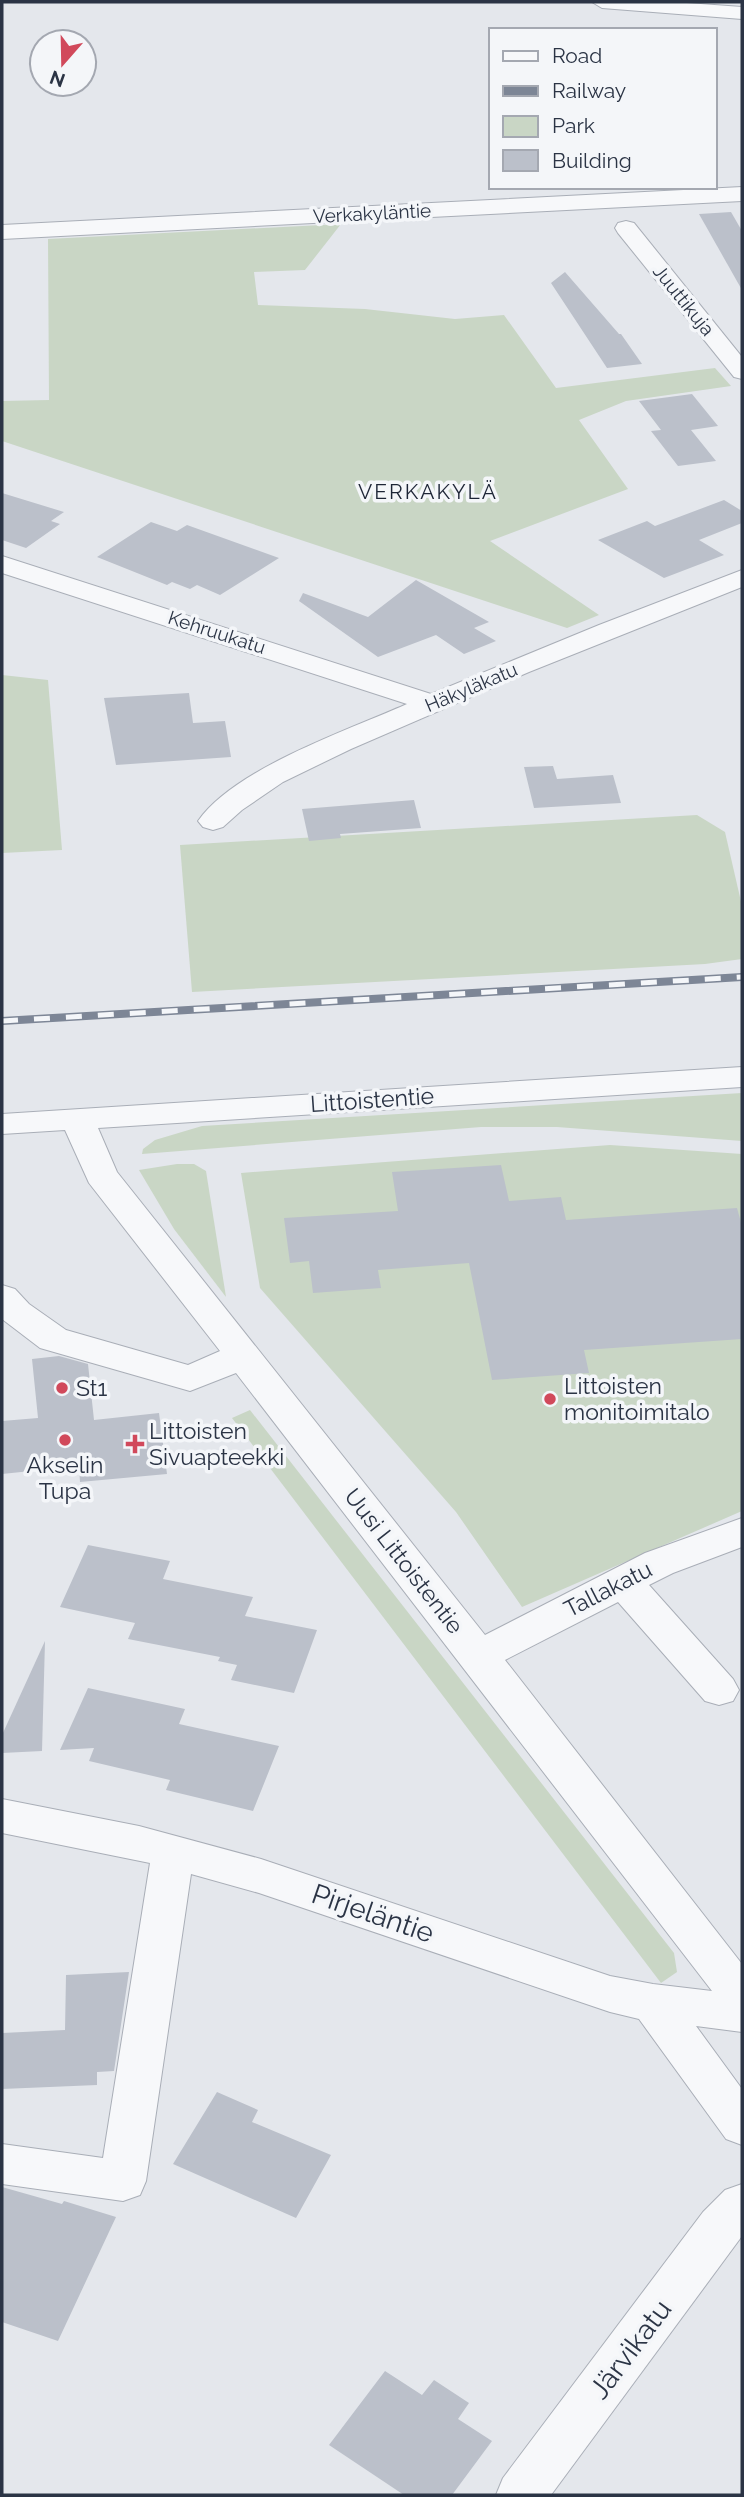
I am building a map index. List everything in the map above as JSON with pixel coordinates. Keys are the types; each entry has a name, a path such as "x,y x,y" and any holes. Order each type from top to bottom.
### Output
{"street":[{"path":"602,2 742,13"},
{"name":"Verkakyläntie","path":"2,232 742,194"},
{"name":"Juuttikuja","path":"626,228 733,350 742,372"},
{"name":"Kehruukatu","path":"2,564 432,703"},
{"name":"Häkyläkatu","path":"213,821 231,803 270,777 432,703 742,578"},
{"name":"Littoistentie","path":"2,1124 742,1077"},
{"name":"Uusi Littoistentie","path":"77,1119 101,1175 479,1656 742,1997"},
{"path":"2,1297 16,1312 53,1339 190,1378 242,1356"},
{"name":"Tallakatu","path":"479,1656 685,1551 742,1532"},
{"path":"622,1582 719,1690"},
{"name":"Pirjeläntie","path":"2,1816 173,1852 261,1875 610,1994 653,2003 742,2013"},
{"path":"2,2164 123,2181 173,1852"},
{"path":"653,2003 742,2125"},
{"name":"Järvikatu","path":"521,2495 720,2227 742,2205"}],"green space":[{"path":"341,224 305,270 254,272 258,305 365,309 455,319 504,315 556,388 715,368 731,386 626,401 579,420 628,489 490,541 599,615 567,628 2,441 2,401 49,400 48,239"},
{"path":"2,675 48,680 62,850 2,853"},
{"path":"697,815 725,832 742,906 742,959 705,964 192,992 180,845"},
{"path":"742,1093 742,1141 557,1127 481,1127 142,1154 143,1149 155,1140 202,1126"},
{"name":"Littoisten monitoimitalo","path":"610,1145 742,1154 742,1511 522,1607 456,1512 260,1288 241,1173"},
{"path":"194,1164 206,1171 226,1297 174,1229 139,1170"},
{"path":"250,1410 674,1953 677,1972 661,1983 232,1418"}],"building":[{"path":"731,212 742,231 742,290 699,214"},
{"path":"565,272 621,334 642,364 607,368 551,283"},
{"path":"692,394 718,426 691,430 716,461 678,466 651,431 661,430 639,401"},
{"path":"2,493 64,512 51,521 60,524 26,548 2,540"},
{"path":"724,500 742,511 742,523 699,540 724,555 664,578 598,540 647,521 655,526"},
{"path":"151,522 177,531 187,525 279,558 220,595 197,585 190,589 172,582 167,585 97,557"},
{"path":"416,580 489,622 474,628 496,641 464,654 436,635 378,657 299,601 303,593 368,617"},
{"path":"189,693 193,723 225,721 231,757 116,765 104,698"},
{"path":"553,766 557,779 613,775 621,803 534,808 524,767"},
{"path":"414,800 421,828 340,834 341,838 309,841 302,809"},
{"path":"501,1165 509,1201 561,1197 566,1220 737,1208 742,1226 742,1339 584,1350 589,1373 492,1380 469,1263 378,1270 381,1288 313,1293 309,1261 290,1263 284,1218 398,1211 392,1172"},
{"path":"59,1356 88,1364 94,1420 159,1413 167,1474 80,1482 79,1466 2,1474 2,1421 38,1418 32,1359"},
{"path":"88,1545 170,1561 163,1579 253,1597 245,1616 317,1630 294,1693 231,1680 237,1665 218,1661 220,1657 128,1639 135,1623 60,1607"},
{"path":"45,1641 42,1751 2,1753 2,1735"},
{"path":"88,1688 185,1709 179,1724 279,1746 253,1811 166,1790 170,1780 89,1761 94,1748 60,1750"},
{"path":"129,1972 114,2071 97,2072 97,2085 2,2089 2,2033 65,2030 66,1975"},
{"path":"217,2092 258,2110 252,2122 331,2155 296,2218 173,2164"},
{"path":"2,2187 62,2204 64,2201 116,2217 58,2341 2,2322"},
{"path":"385,2371 422,2395 434,2380 469,2403 458,2419 492,2441 452,2495 404,2495 329,2445"}],"railway":[{"path":"2,1021 742,977"}],"place":[{"name":"St1","path":"62,1388"},
{"name":"Littoisten monitoimitalo","path":"550,1399"},
{"name":"Akselin Tupa","path":"65,1440"},
{"name":"Littoisten Sivuapteekki","path":"135,1444"}],"district":[{"name":"VERKAKYLÄ","path":"428,492"}]}
